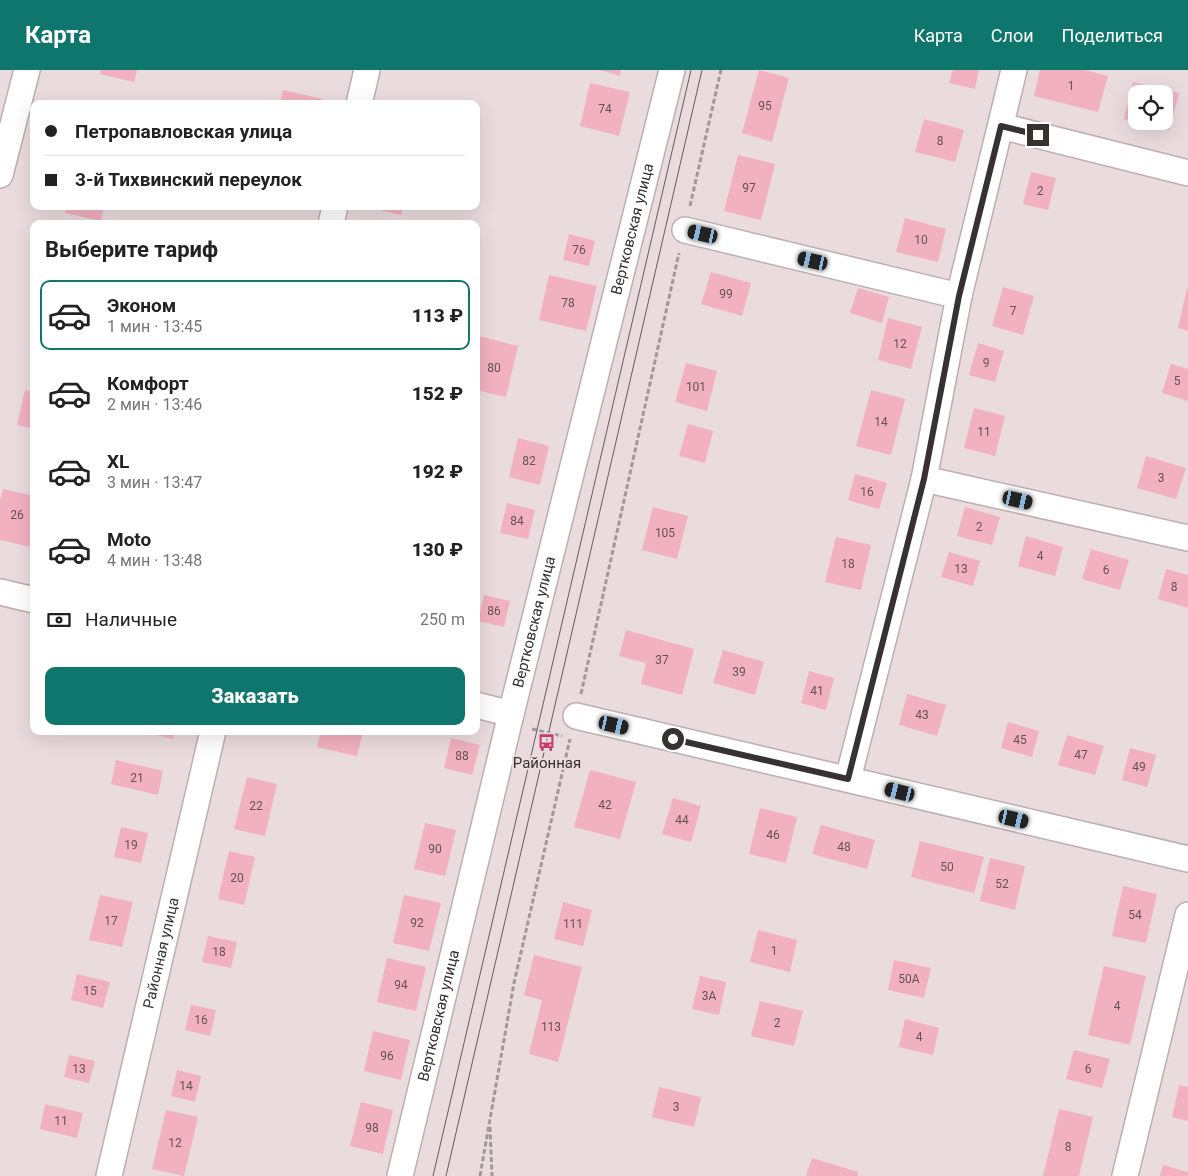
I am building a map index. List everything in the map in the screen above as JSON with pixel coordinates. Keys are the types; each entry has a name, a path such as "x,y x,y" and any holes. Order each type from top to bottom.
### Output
{"street":[{"path":"0,175 27,70"},
{"path":"360,100 367,70"},
{"name":"Вертковская улица","path":"400,1176 510,719 672,70"},
{"path":"848,779 924,479 959,296 1014,70"},
{"path":"1001,126 1188,173"},
{"path":"685,230 959,296"},
{"path":"924,479 1188,538"},
{"path":"0,592 30,599"},
{"path":"480,707 510,719"},
{"path":"573,727 848,779 917,797 1188,859"},
{"name":"Районная улица","path":"109,1176 212,735"},
{"path":"1125,1176 1188,915"}],"path":[{"path":"480,1176 514,983 721,70"},
{"path":"510,719 573,727"},
{"path":"490,1119 492,1176"}],"building":[{"path":"101,70 137,70 134,82 100,74"},
{"path":"600,70 621,70 620,76"},
{"path":"759,70 789,78 772,142 742,133"},
{"path":"953,70 979,70 975,89 949,83"},
{"path":"1040,70 1085,70 1108,76 1098,112 1034,96"},
{"path":"1133,82 1146,85 1132,85"},
{"path":"590,83 630,92 619,136 580,126"},
{"path":"283,90 323,99 323,100 281,100"},
{"path":"1173,92 1179,93 1173,115"},
{"path":"1128,103 1128,120 1124,119"},
{"path":"924,119 964,130 955,162 915,152"},
{"path":"738,155 775,164 761,220 724,211"},
{"path":"1031,172 1056,178 1048,210 1023,204"},
{"path":"66,210 103,210 101,220 65,213"},
{"path":"379,210 402,210 401,215"},
{"path":"905,218 946,229 938,262 896,252"},
{"path":"569,234 595,241 589,266 563,260"},
{"path":"711,272 751,283 742,316 701,304"},
{"path":"549,275 597,286 586,331 539,320"},
{"path":"1003,287 1034,296 1023,335 992,326"},
{"path":"858,288 889,297 882,323 850,313"},
{"path":"1188,289 1188,331 1178,328"},
{"path":"888,318 922,327 911,369 878,360"},
{"path":"480,336 518,346 506,397 480,391"},
{"path":"978,343 1004,351 995,382 969,375"},
{"path":"686,363 717,371 707,411 675,402"},
{"path":"1171,364 1188,369 1188,401 1162,393"},
{"path":"25,390 30,391 30,428 17,425"},
{"path":"871,390 905,399 891,455 856,446"},
{"path":"974,408 1005,416 995,456 964,448"},
{"path":"688,424 713,431 705,463 679,456"},
{"path":"518,438 549,446 540,485 509,477"},
{"path":"1146,456 1186,468 1176,499 1137,488"},
{"path":"855,474 887,483 879,509 848,500"},
{"path":"3,489 30,495 30,547 0,540 0,500"},
{"path":"507,503 535,510 528,539 500,533"},
{"path":"653,507 688,516 677,559 642,550"},
{"path":"965,507 1000,517 992,545 957,536"},
{"path":"1026,536 1063,547 1055,576 1018,566"},
{"path":"836,537 871,545 861,590 825,582"},
{"path":"1091,549 1129,560 1120,590 1082,579"},
{"path":"949,552 980,561 973,586 941,577"},
{"path":"1166,569 1188,575 1188,608 1158,599"},
{"path":"484,595 510,601 504,627 480,621"},
{"path":"626,630 694,649 682,695 641,684 646,663 619,656"},
{"path":"723,650 764,662 755,695 713,683"},
{"path":"809,671 834,678 826,710 801,703"},
{"path":"907,694 946,705 937,736 899,725"},
{"path":"1008,722 1039,731 1032,757 1001,748"},
{"path":"156,735 174,735 173,739"},
{"path":"320,735 362,735 357,756 317,747"},
{"path":"1067,735 1104,746 1095,775 1058,765"},
{"path":"451,738 480,745 472,775 444,768"},
{"path":"1130,748 1156,755 1147,787 1122,780"},
{"path":"116,760 163,771 158,795 111,784"},
{"path":"590,770 636,782 620,839 574,827"},
{"path":"247,777 277,784 265,836 234,829"},
{"path":"673,798 701,806 691,842 662,834"},
{"path":"760,808 797,817 786,863 749,854"},
{"path":"425,823 456,830 445,876 414,869"},
{"path":"821,825 875,840 867,869 812,854"},
{"path":"121,827 148,833 141,863 114,857"},
{"path":"920,841 984,857 974,893 911,877"},
{"path":"229,851 255,857 244,905 218,899"},
{"path":"990,858 1025,866 1015,910 980,901"},
{"path":"1123,886 1157,894 1146,943 1112,936"},
{"path":"100,895 133,902 122,947 89,940"},
{"path":"404,895 441,903 429,951 393,943"},
{"path":"563,902 592,910 583,946 554,939"},
{"path":"758,930 797,940 790,972 750,962"},
{"path":"208,936 237,942 231,968 202,962"},
{"path":"534,955 582,967 558,1062 529,1054 542,1000 524,995"},
{"path":"387,958 426,967 416,1011 377,1002"},
{"path":"894,960 931,968 924,998 888,990"},
{"path":"1104,966 1146,976 1130,1045 1088,1035"},
{"path":"77,974 110,982 103,1008 71,1000"},
{"path":"700,976 726,982 719,1015 692,1009"},
{"path":"760,1001 803,1011 794,1046 751,1036"},
{"path":"191,1005 216,1010 210,1036 185,1030"},
{"path":"905,1019 939,1028 933,1055 899,1047"},
{"path":"373,1031 410,1040 401,1080 364,1071"},
{"path":"1074,1050 1110,1059 1102,1088 1066,1079"},
{"path":"69,1055 95,1061 89,1083 64,1077"},
{"path":"177,1070 201,1076 195,1102 171,1096"},
{"path":"1179,1085 1188,1087 1188,1121 1172,1117"},
{"path":"659,1087 701,1097 694,1127 652,1117"},
{"path":"361,1102 393,1110 383,1154 350,1146"},
{"path":"45,1104 83,1113 77,1138 40,1129"},
{"path":"1059,1109 1093,1117 1079,1176 1043,1176"},
{"path":"166,1110 198,1117 184,1176 152,1169"},
{"path":"812,1158 858,1172 857,1176 806,1176"},
{"path":"1163,1165 1188,1172 1188,1176 1160,1176"}],"tram line":[{"path":"433,1176 691,70"},
{"path":"446,1176 702,70"}],"place":[{"name":"Районная","path":"547,742"}],"route":[{"path":"673,739 848,779 924,479 959,296 1001,126 1038,135"}]}
